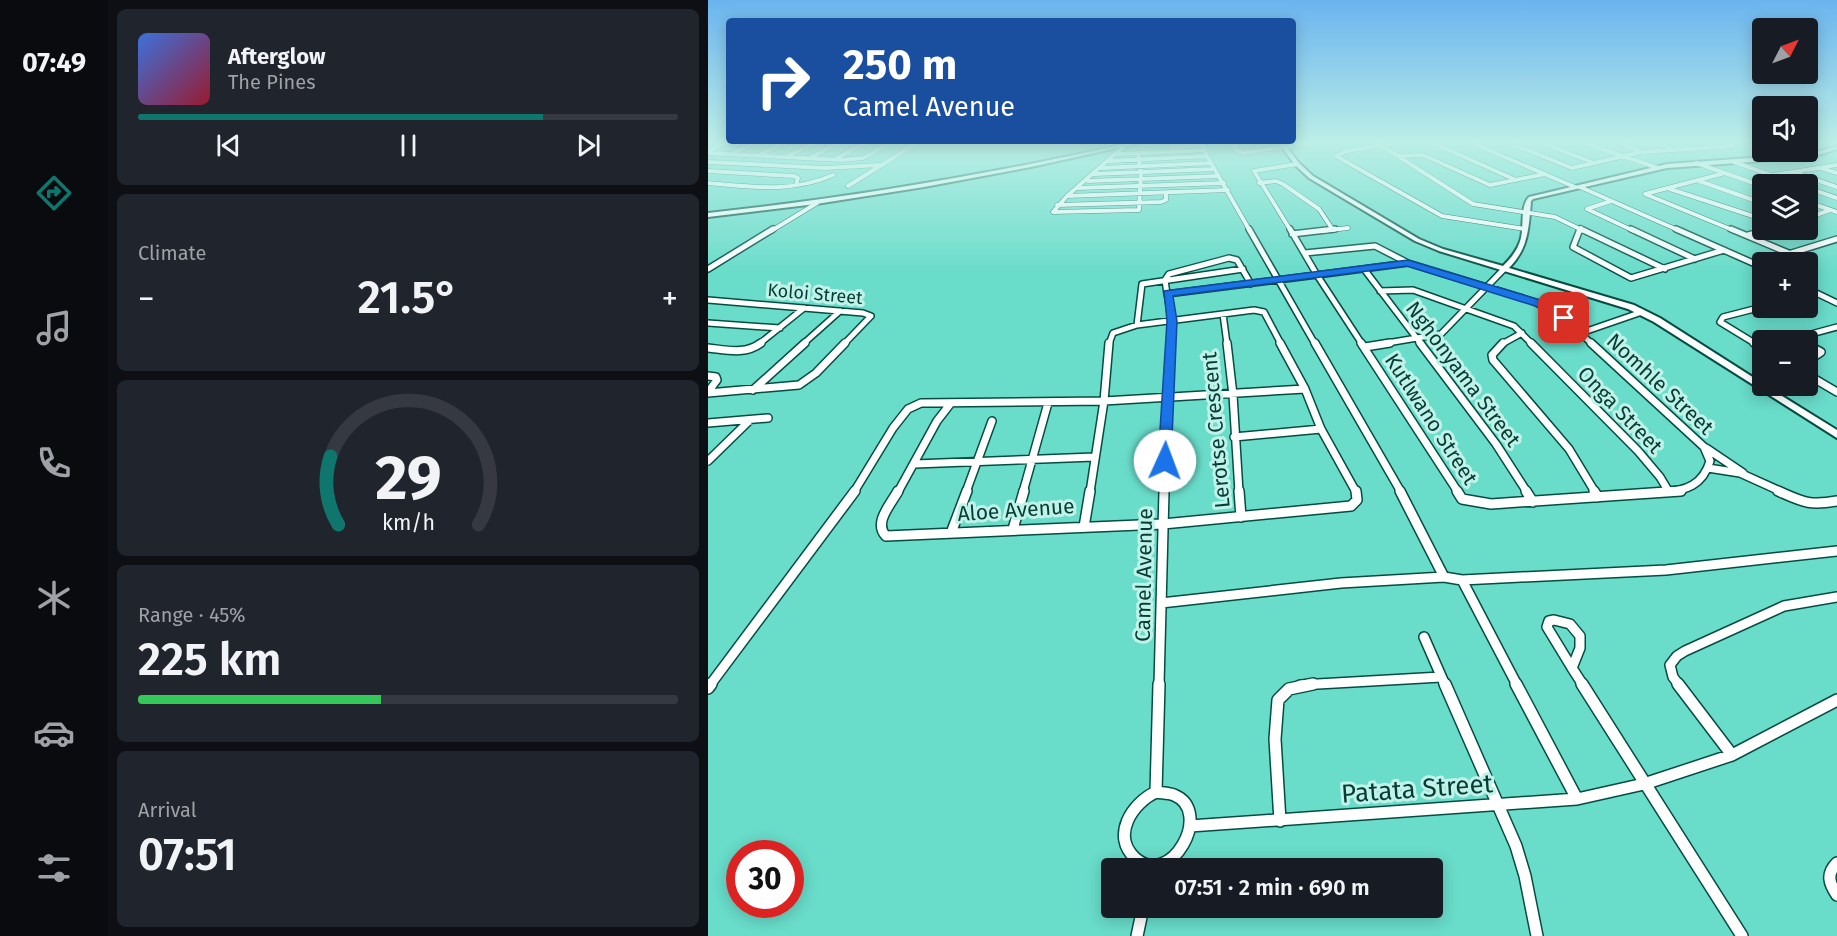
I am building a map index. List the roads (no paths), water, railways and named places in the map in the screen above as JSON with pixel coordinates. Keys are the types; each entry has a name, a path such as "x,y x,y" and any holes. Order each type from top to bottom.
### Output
{"street":[{"path":"708,215 818,203 922,187"},
{"path":"1140,187 1140,209 1135,211 1053,212 1076,188 1147,187"},
{"path":"1226,187 1412,512 1444,577"},
{"name":"Kutlwano Street","path":"1261,187 1462,499 1480,504 1669,492 1690,489 1701,480 1709,465"},
{"path":"1288,187 1318,209 1333,230"},
{"path":"1327,187 1417,240 1441,250 1598,295 1642,312 1837,435"},
{"path":"1390,187 1442,216 1525,229"},
{"path":"1446,187 1473,204 1555,216 1665,269"},
{"path":"1365,347 1441,334 1522,249 1528,201 1531,198 1578,187 1752,262"},
{"path":"1673,187 1645,194 1786,252"},
{"path":"1717,187 1752,199"},
{"path":"1668,188 1752,216"},
{"path":"1067,195 1228,190"},
{"path":"1818,191 1837,198"},
{"path":"1058,205 1164,201 1167,199 1166,193"},
{"path":"1612,201 1587,209 1695,259"},
{"path":"708,269 818,203"},
{"path":"1818,206 1837,212"},
{"path":"1818,214 1830,210"},
{"path":"1292,234 1348,228"},
{"path":"1581,228 1573,247 1627,277 1635,278 1724,250"},
{"path":"1748,235 1752,234"},
{"path":"1797,252 1837,239"},
{"path":"1305,253 1375,246 1408,263"},
{"path":"1165,280 1169,274 1176,271 1232,258 1237,260 1251,284"},
{"path":"1167,294 1408,263"},
{"name":"Nomhle Street","path":"1408,263 1546,307 1581,333 1704,447 1709,465"},
{"path":"1137,326 1141,285 1243,269"},
{"name":"Nghonyama Street","path":"1364,269 1491,436 1533,502"},
{"name":"Camel Avenue","path":"1156,792 1167,398 1172,321 1165,280"},
{"name":"Onga Street","path":"1380,291 1410,290 1507,322 1522,333 1638,451 1656,471 1669,492"},
{"path":"1818,294 1837,303"},
{"name":"Koloi Street","path":"708,300 867,313 871,318 805,382 790,388 708,393"},
{"path":"708,348 750,350 804,308"},
{"name":"Lerotse Crescent","path":"1254,309 1264,312 1305,389 1322,429 1356,491 1355,503 1344,507 1241,517 1233,395 1223,314 1254,309"},
{"path":"1752,310 1723,317 1720,322 1752,342"},
{"path":"753,390 840,311"},
{"path":"1581,333 1642,312"},
{"name":"Aloe Avenue","path":"951,404 937,421 880,524 881,531 891,537 1084,527 1104,401 1110,337 1122,328 1223,314"},
{"path":"708,323 780,328"},
{"path":"1818,333 1837,327"},
{"path":"1522,333 1497,348 1492,355 1493,360 1569,449 1598,497"},
{"path":"708,376 716,377 717,380 708,393"},
{"path":"1818,381 1837,392"},
{"path":"708,688 846,505 865,477 884,440 905,411 918,404 1104,401 1305,389"},
{"path":"1013,529 1048,403"},
{"path":"708,423 768,418"},
{"path":"708,461 750,420"},
{"path":"951,533 992,421"},
{"path":"1234,437 1322,429"},
{"path":"1704,447 1747,476"},
{"path":"915,464 1094,457"},
{"path":"1709,465 1747,476 1803,502 1816,505 1837,501"},
{"path":"1084,527 1163,524 1241,517"},
{"path":"1161,603 1341,583 1444,577 1462,580 1666,570 1837,551"},
{"path":"1462,580 1577,799"},
{"path":"1732,755 1673,677 1670,665 1672,660 1685,651 1784,606 1837,597"},
{"path":"1572,669 1581,643 1580,636 1569,623 1562,619 1549,621 1547,627 1572,669 1742,936"},
{"path":"1424,637 1440,677 1500,806 1525,876 1537,936"},
{"path":"1280,820 1275,718 1278,699 1284,692 1292,686 1316,683 1440,677"},
{"name":"Patata Street","path":"1190,826 1577,799 1644,784 1732,755 1837,700"},
{"path":"1135,858 1127,846 1126,822 1131,810 1139,801 1156,792 1169,792 1178,797 1189,814 1190,826 1183,849 1174,858"},
{"path":"1837,863 1828,879 1837,895"},
{"path":"1137,936 1141,918"}]}
